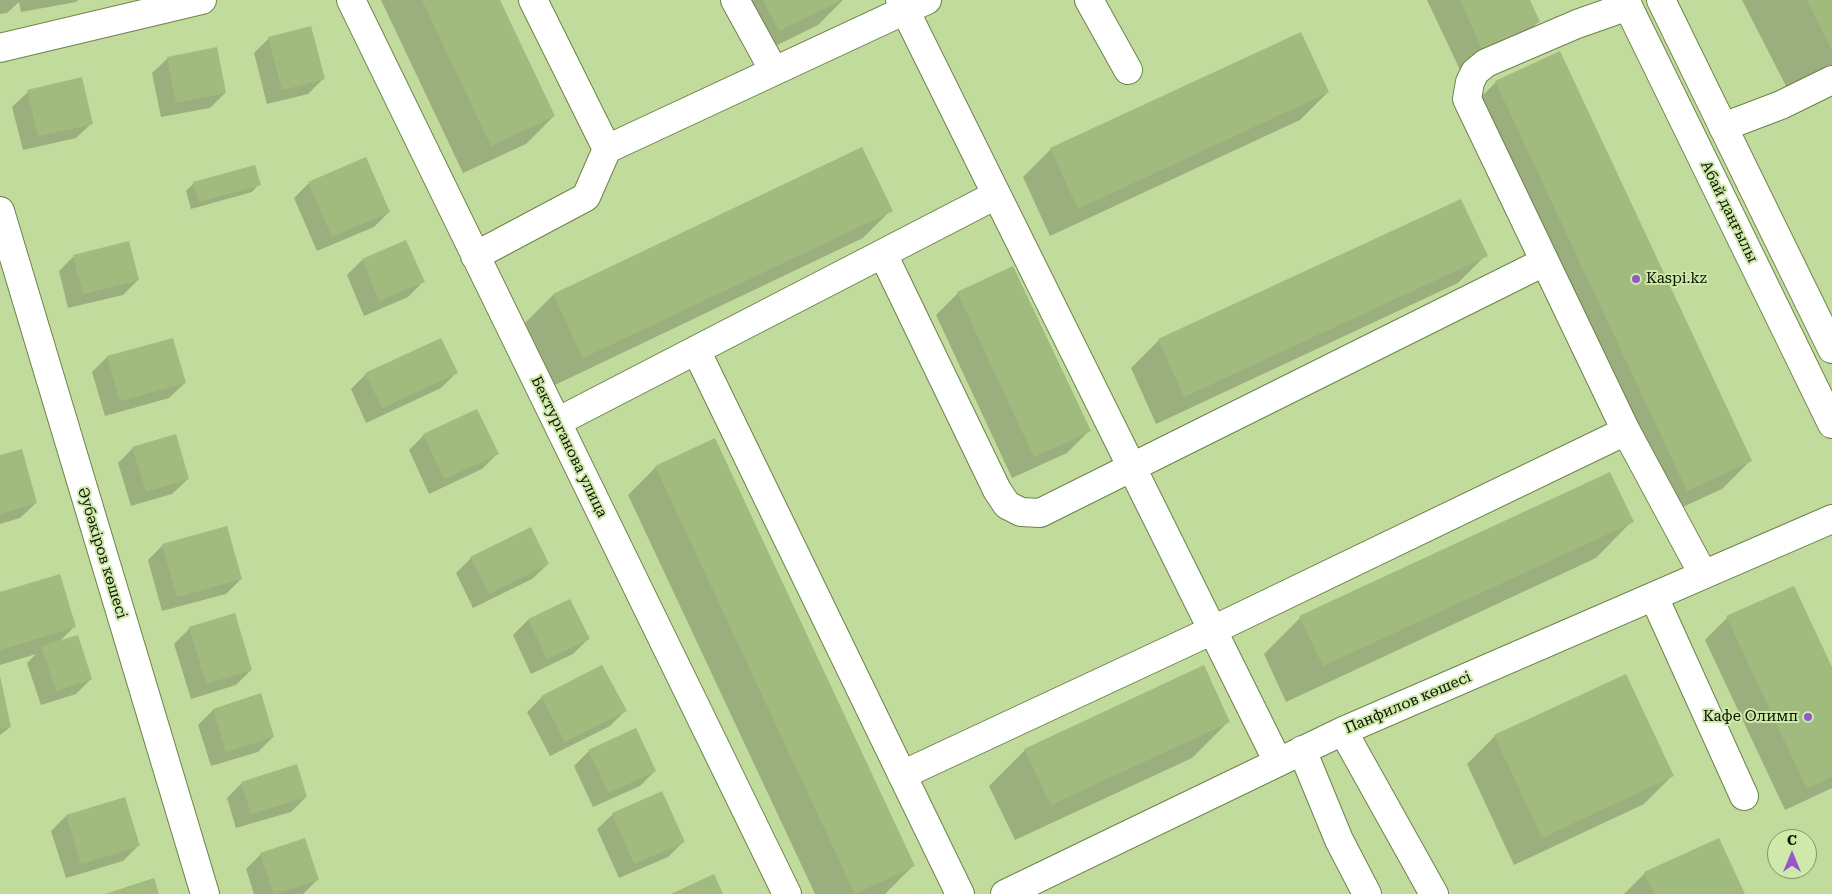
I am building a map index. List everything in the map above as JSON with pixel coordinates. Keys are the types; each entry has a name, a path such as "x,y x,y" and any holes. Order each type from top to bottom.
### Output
{"street":[{"path":"0,48 202,0"},
{"name":"Бектурганова улица","path":"351,0 787,894"},
{"path":"533,0 606,149"},
{"path":"735,0 774,71"},
{"path":"1089,0 1128,70"},
{"path":"1661,0 1832,349"},
{"path":"476,256 586,197 606,149 774,71 910,3 996,194 1278,762"},
{"path":"1627,3 1486,63 1475,72 1470,82 1467,99 1626,431 1703,574"},
{"name":"Абай даңғылы","path":"1627,3 1832,424"},
{"path":"1723,127 1781,105 1832,80"},
{"path":"557,422 996,194"},
{"name":"Әубәкіров көшесі","path":"0,211 205,894"},
{"path":"883,254 1007,505 1021,512 1040,513 1544,262"},
{"path":"696,350 960,894"},
{"path":"902,775 1213,630 1626,431"},
{"name":"Панфилов көшесі","path":"1005,894 1343,731 1824,522"},
{"path":"1654,597 1744,796"},
{"path":"1343,731 1434,894"},
{"path":"1302,750 1339,840 1367,894"}],"building":[{"path":"422,0 500,0 555,116 491,146"},
{"path":"763,0 842,0 779,31"},
{"path":"1460,0 1530,0 1540,22 1482,49"},
{"path":"1807,0 1832,0 1832,50"},
{"path":"311,26 325,79 282,90 268,37"},
{"path":"1301,32 1329,92 1078,209 1050,148"},
{"path":"217,47 226,93 176,103 167,57"},
{"path":"1560,51 1752,461 1687,491 1495,81"},
{"path":"82,77 93,124 38,136 27,90"},
{"path":"862,147 893,211 583,358 553,294"},
{"path":"366,157 390,212 332,237 308,182"},
{"path":"255,165 261,185 199,202 193,182"},
{"path":"1461,199 1488,256 1184,397 1158,339"},
{"path":"406,240 425,282 379,301 362,259"},
{"path":"129,241 139,280 83,294 73,255"},
{"path":"1013,266 1091,431 1034,457 957,292"},
{"path":"173,338 186,383 120,401 107,356"},
{"path":"441,338 458,373 382,408 365,373"},
{"path":"477,409 499,454 444,479 423,434"},
{"path":"176,434 189,479 146,492 132,447"},
{"path":"715,438 915,866 855,894 655,466"},
{"path":"22,449 37,503 0,514 0,455"},
{"path":"1610,472 1634,522 1323,666 1299,616"},
{"path":"227,526 242,579 177,597 162,544"},
{"path":"531,527 549,564 489,594 470,557"},
{"path":"60,574 76,627 0,650 0,592"},
{"path":"1794,586 1832,667 1832,777 1807,789 1726,616"},
{"path":"570,599 590,639 547,659 528,619"},
{"path":"235,613 252,670 206,684 189,627"},
{"path":"78,635 92,679 56,691 41,646"},
{"path":"602,665 627,711 565,742 541,696"},
{"path":"1204,665 1230,722 1051,805 1024,749"},
{"path":"1626,674 1674,776 1542,838 1494,735"},
{"path":"0,676 11,727 0,729"},
{"path":"261,693 274,737 226,752 213,709"},
{"path":"636,728 656,771 609,793 588,750"},
{"path":"297,764 307,797 251,814 241,782"},
{"path":"662,791 685,842 634,864 612,813"},
{"path":"125,797 140,846 81,864 66,815"},
{"path":"305,838 319,880 274,894 260,853"},
{"path":"1719,838 1745,894 1654,894 1644,872"},
{"path":"714,874 723,894 671,894"},
{"path":"154,878 159,894 105,894"}],"place":[{"name":"Kaspi.kz","path":"1636,279"},
{"name":"Кафе Олимп","path":"1808,717"}]}
